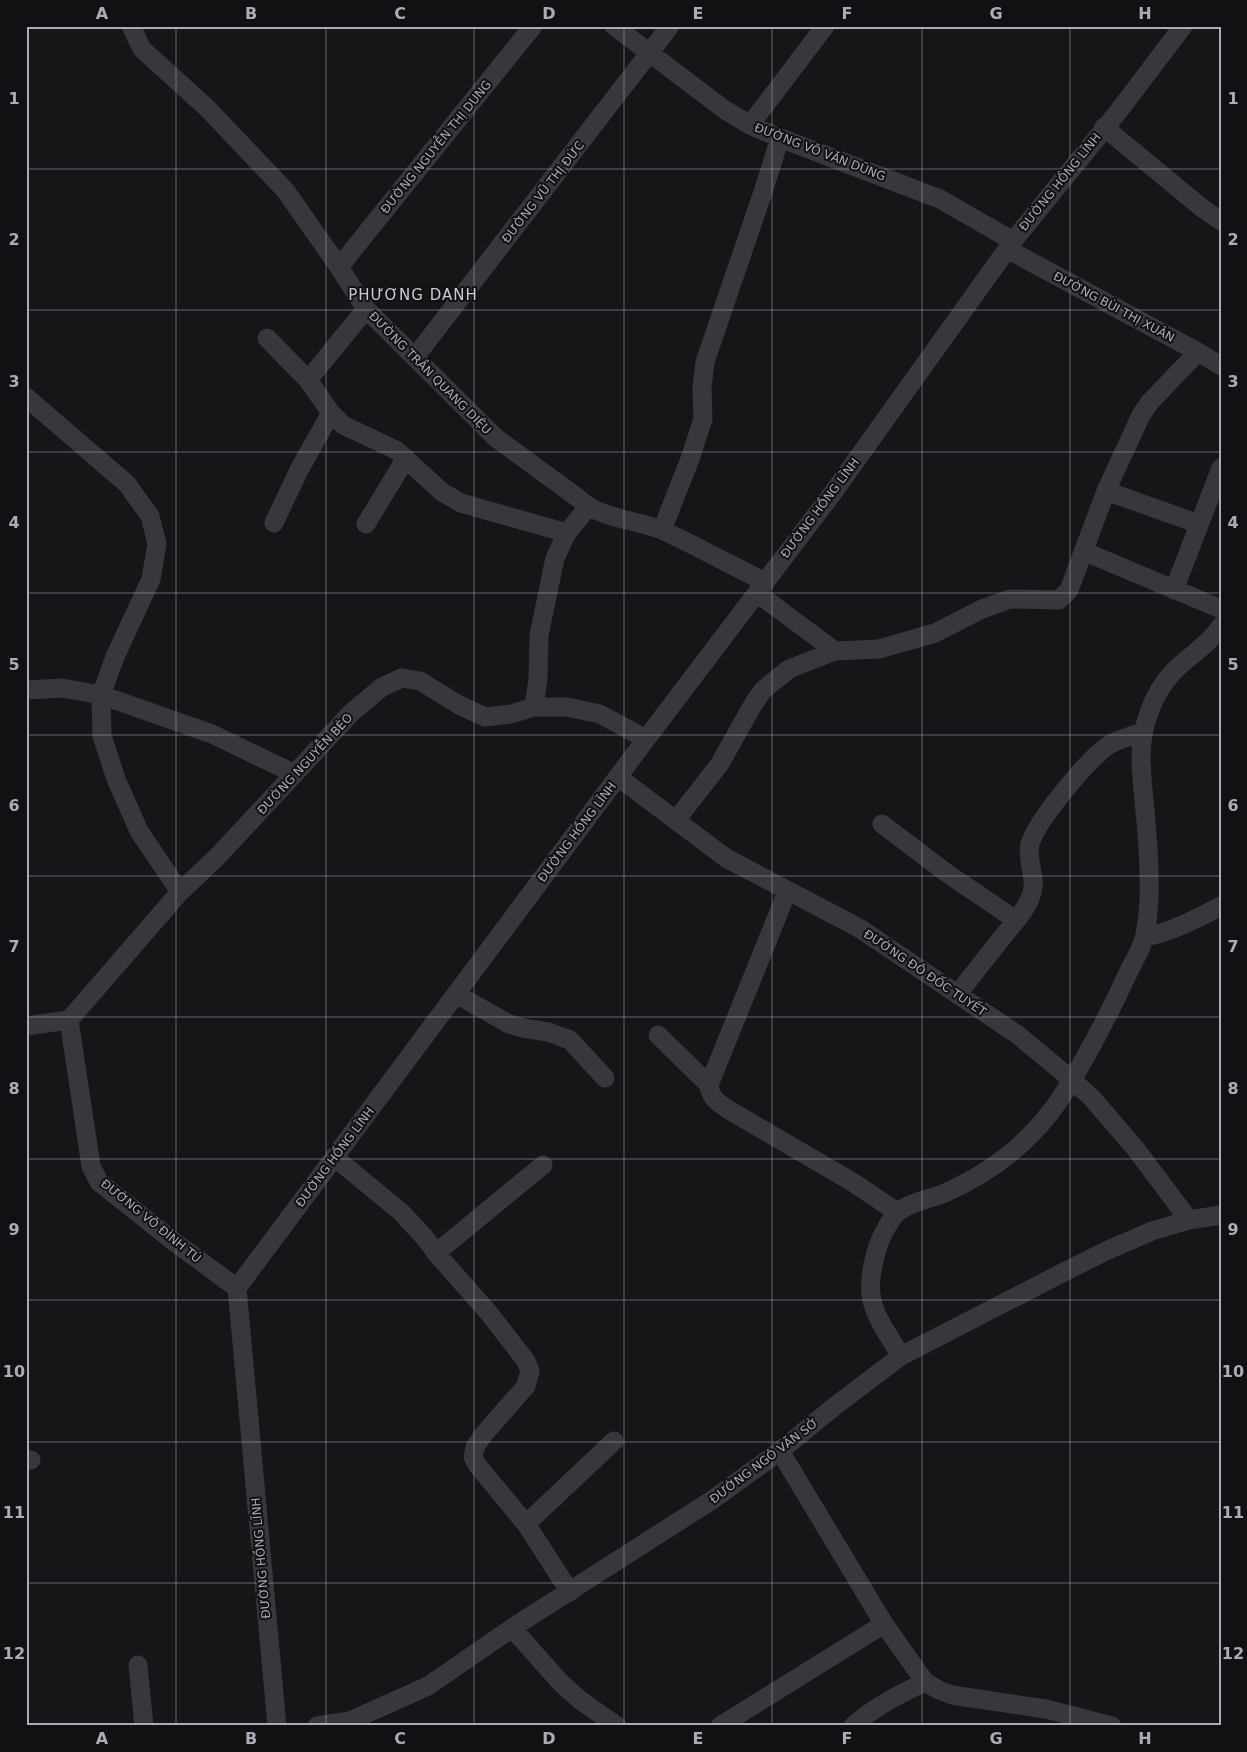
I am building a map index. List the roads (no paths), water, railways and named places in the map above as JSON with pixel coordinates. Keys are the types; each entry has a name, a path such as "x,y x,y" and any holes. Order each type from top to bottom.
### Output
{"street":[{"name":"ĐƯỜNG TRẦN QUANG DIỆU","path":"131,26 142,49 207,108 285,190 366,309 496,438 588,507 618,518 662,530 761,587 835,652"},
{"name":"ĐƯỜNG NGUYỄN THỊ DUNG","path":"339,267 534,26"},
{"name":"ĐƯỜNG VÕ VĂN DŨNG","path":"614,26 725,110 750,125 940,199 1010,245"},
{"name":"ĐƯỜNG VŨ THỊ ĐỨC","path":"415,357 670,26"},
{"path":"750,125 826,26"},
{"name":"ĐƯỜNG HỒNG LĨNH","path":"277,1726 237,1288 646,739 832,494 1010,245 1183,26"},
{"path":"1104,127 1202,208 1221,221"},
{"path":"662,530 690,459 703,419 702,387 705,362 780,138"},
{"name":"ĐƯỜNG BÙI THỊ XUÂN","path":"1010,245 1221,366"},
{"path":"308,380 366,309"},
{"path":"266,338 308,380 331,413 350,429 387,445 406,458 442,492 461,503 567,533"},
{"path":"676,820 719,766 763,690 789,669 835,652 895,646 935,633 982,609 1010,599 1059,600 1069,590 1106,491 1141,415 1150,402 1198,352"},
{"path":"26,397 127,484 150,516 157,544 151,579 115,657 100,695 102,736 116,779 139,831 180,892"},
{"path":"274,523 299,470 331,413"},
{"path":"366,524 406,458"},
{"path":"1174,590 1221,468"},
{"path":"1106,491 1199,524"},
{"path":"534,707 538,679 539,635 556,558 567,533 588,507"},
{"path":"1083,551 1221,609"},
{"path":"901,1356 876,1316 869,1293 871,1268 881,1238 897,1212 955,1189 1010,1154 1025,1142 1044,1121 1062,1096 1105,1021 1144,937 1150,879 1140,763 1143,732 1149,711 1159,690 1173,672 1204,646 1221,626"},
{"name":"ĐƯỜNG NGUYỄN BÈO","path":"69,1020 180,892 218,856 351,714 382,687 402,678 420,681 459,705 485,717 511,714 534,707 567,707 600,714 646,739"},
{"path":"26,690 62,688 100,695 212,734 295,774"},
{"path":"958,994 1031,898 1034,884 1029,853 1031,843 1038,826 1050,808 1096,755 1109,744 1143,732"},
{"name":"ĐƯỚNG ĐÔ ĐỐC TUYẾT","path":"618,777 726,858 787,892 859,928 1018,1036 1072,1079 1091,1097 1135,1148 1189,1220"},
{"path":"882,824 948,874 1016,920"},
{"path":"787,892 709,1085 710,1094 729,1110 854,1183 897,1212"},
{"path":"1144,937 1161,934 1221,906"},
{"path":"456,994 509,1024 548,1032 570,1040 606,1078"},
{"path":"26,1026 69,1020"},
{"name":"ĐƯỜNG VÕ ĐÌNH TÚ","path":"69,1020 91,1166 99,1182 177,1244 237,1288"},
{"path":"658,1035 709,1085"},
{"path":"334,1158 401,1212 488,1312 526,1361 530,1371 526,1386 484,1434 475,1447 473,1457 478,1466 526,1524 570,1592"},
{"path":"436,1253 543,1165"},
{"name":"ĐƯỜNG NGÔ VĂN SỞ","path":"316,1726 352,1723 428,1686 512,1628 712,1500 780,1451 901,1356 1100,1254 1152,1231 1189,1220 1221,1215"},
{"path":"526,1524 614,1441"},
{"path":"780,1451 884,1624 925,1682 938,1690 952,1695 1046,1709 1112,1726"},
{"path":"720,1726 884,1624"},
{"path":"512,1628 560,1682 580,1700 617,1726"},
{"path":"138,1665 144,1726"},
{"path":"853,1726 872,1710 925,1682"}],"district":[{"name":"PHƯƠNG DANH","path":"413,295"}]}
